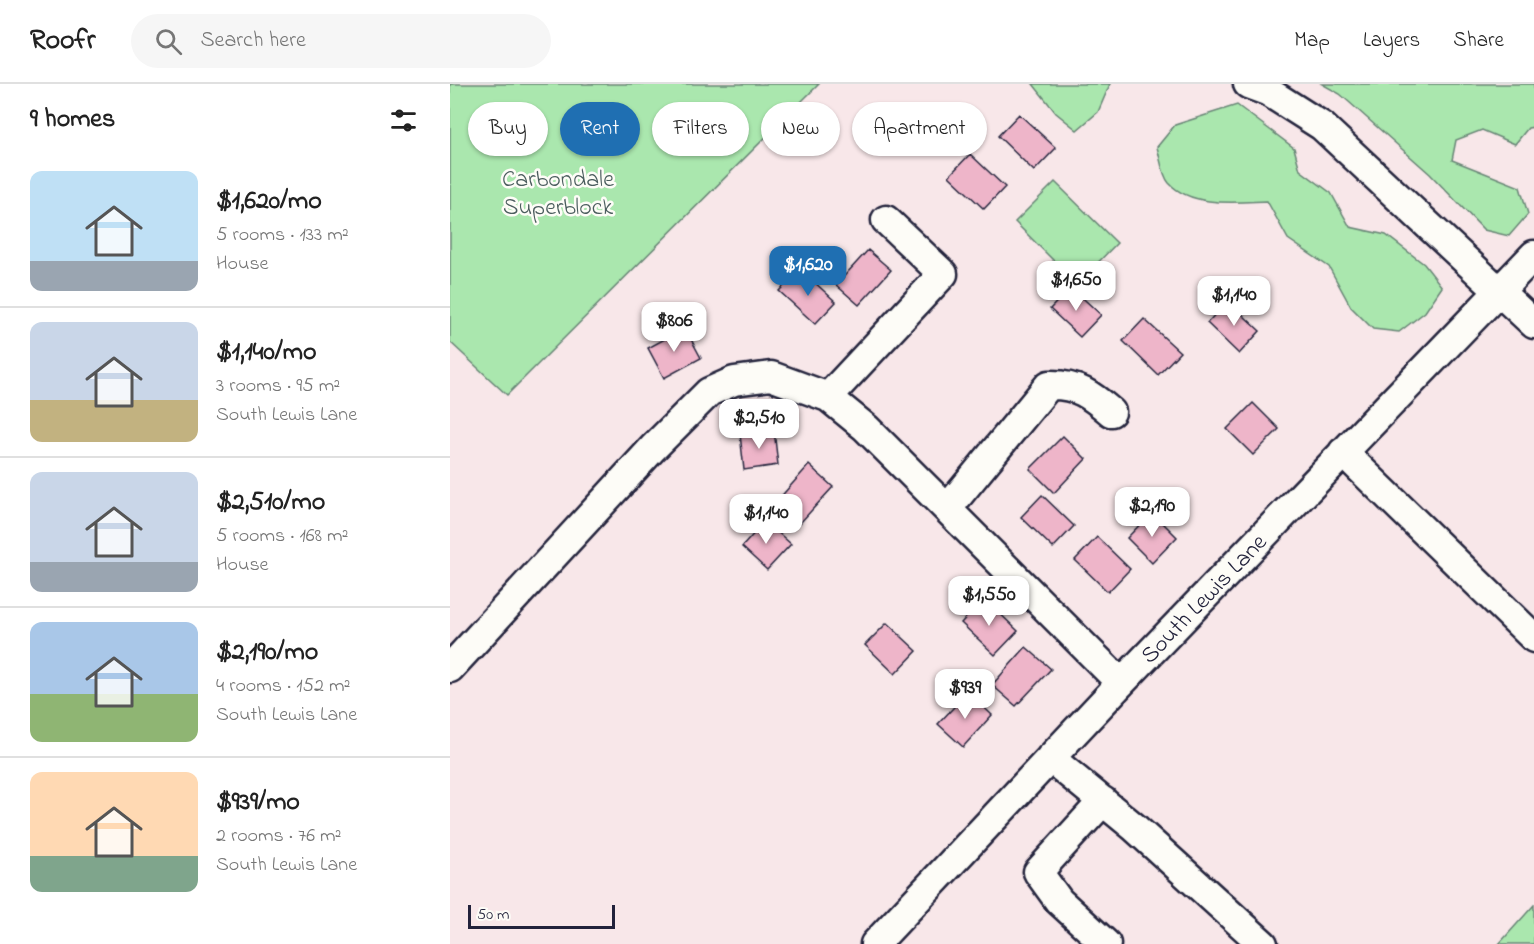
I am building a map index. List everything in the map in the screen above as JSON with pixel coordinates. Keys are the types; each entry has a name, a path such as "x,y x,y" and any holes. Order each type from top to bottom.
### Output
{"street":[{"path":"1248,84 1277,97 1322,126 1534,324"},
{"path":"828,397 943,274 886,220"},
{"name":"South Lewis Lane","path":"875,944 1121,683 1534,255"},
{"path":"450,668 653,448 709,392 734,381 771,376 828,397 866,428 1121,683"},
{"path":"948,508 1050,384 1067,384 1086,391 1111,412"},
{"path":"1343,452 1534,638"},
{"path":"1050,758 1103,801 1263,944"},
{"path":"1103,801 1038,872 1059,901 1106,944"}],"green space":[{"name":"Carbondale Superblock","path":"450,84 819,84 801,102 761,102 761,142 749,154 749,102 652,102 652,156 747,156 507,395 450,342"},
{"path":"1033,84 1110,84 1098,112 1077,130 1056,113"},
{"path":"1322,84 1534,84 1534,127 1528,128 1515,144 1482,130 1456,140 1452,160 1520,187 1528,214 1509,236 1484,230 1430,174 1340,94"},
{"path":"1237,105 1294,148 1300,170 1331,193 1350,227 1386,235 1424,264 1442,287 1425,312 1399,332 1373,329 1351,307 1329,267 1288,239 1267,201 1202,200 1179,191 1169,183 1163,171 1157,147 1175,125"},
{"path":"1055,182 1117,243 1077,284 1015,222"},
{"path":"1534,905 1534,944 1499,944"}],"building":[{"path":"1019,114 1056,148 1034,171 998,136"},
{"path":"968,156 972,156 1005,187 984,209 949,176"},
{"path":"868,250 891,270 859,305 836,285"},
{"path":"800,269 836,302 815,324 779,291"},
{"path":"1071,287 1101,315 1080,337 1050,309"},
{"path":"1228,301 1260,331 1239,354 1207,323"},
{"path":"1144,319 1180,352 1158,375 1123,341"},
{"path":"685,328 701,358 664,378 648,348"},
{"path":"1253,403 1279,429 1253,455 1227,429"},
{"path":"774,430 778,465 744,470 740,434"},
{"path":"1063,436 1086,459 1054,493 1030,469"},
{"path":"809,465 833,487 800,523 777,501"},
{"path":"1042,495 1074,526 1053,548 1021,517"},
{"path":"1152,512 1177,537 1152,563 1127,538"},
{"path":"765,521 791,544 767,570 742,547"},
{"path":"1097,537 1130,569 1108,592 1075,560"},
{"path":"984,598 1018,631 995,655 961,623"},
{"path":"887,623 917,651 895,674 865,645"},
{"path":"1026,647 1051,669 1016,706 992,685"},
{"path":"968,692 992,715 963,747 938,724"}]}
